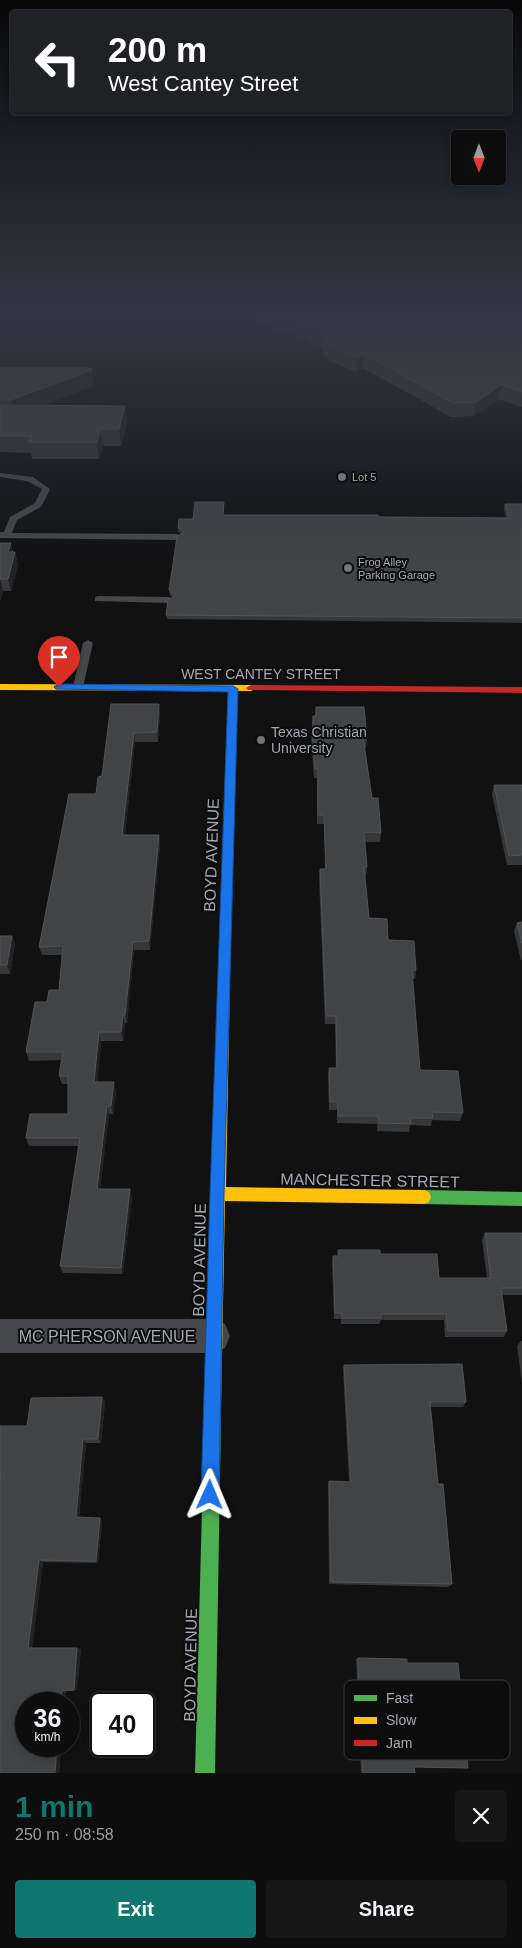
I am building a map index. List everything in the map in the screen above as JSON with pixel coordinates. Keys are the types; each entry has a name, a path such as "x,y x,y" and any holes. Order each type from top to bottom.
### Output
{"street":[{"name":"WEST CANTEY STREET","path":"0,687 522,690"},
{"name":"BOYD AVENUE","path":"205,1773 213,1336 233,689"},
{"name":"MANCHESTER STREET","path":"217,1194 522,1199"},
{"name":"MC PHERSON AVENUE","path":"0,1336 213,1336"}],"lane":[{"path":"0,475 19,476 38,482 46,490 38,505 13,519 4,535 178,537"},
{"path":"98,599 169,600"},
{"path":"78,687 88,643"}],"building":[{"path":"0,399 14,399 11,400"},
{"path":"445,399 481,399 476,402 453,403"},
{"path":"0,405 125,406 119,429 100,429 97,442 29,442 31,436 0,436"},
{"name":"Frog Alley Parking Garage","path":"195,502 224,502 223,515 378,515 378,517 509,518 505,504 522,504 522,618 166,615 168,600 175,596 169,590 177,537 184,532 178,527 179,519 193,519"},
{"path":"0,543 11,543 8,552 15,552 8,579 0,579"},
{"path":"111,704 159,704 157,732 134,733 122,835 159,835 149,941 133,942 125,1015 123,1015 121,1032 99,1032 94,1082 114,1082 111,1106 107,1106 97,1189 130,1189 121,1268 60,1266 80,1138 26,1138 30,1114 68,1114 68,1076 59,1076 63,1052 26,1052 35,1002 47,1002 49,990 59,990 63,946 39,947 69,794 96,794 98,777 102,776"},
{"path":"316,707 364,707 367,738 363,738 372,798 378,798 381,833 364,832 367,867 364,867 369,918 387,919 388,940 414,941 416,970 412,970 420,1070 458,1071 463,1113 432,1112 433,1118 410,1118 411,1124 379,1123 378,1116 338,1116 338,1102 330,1102 329,1068 337,1068 336,1016 326,1016 320,869 326,869 324,815 318,815 318,769 315,769 312,728 313,716 316,716"},
{"path":"494,785 522,785 522,855 509,856"},
{"path":"522,922 522,943 517,923"},
{"path":"0,936 12,936 7,965 0,965"},
{"path":"485,1233 522,1233 522,1288 501,1288 507,1331 448,1331 446,1314 381,1314 381,1318 342,1318 342,1313 335,1313 333,1256 339,1256 338,1250 380,1250 380,1254 437,1254 439,1278 491,1278"},
{"path":"462,1364 466,1402 430,1402 438,1484 443,1484 452,1584 331,1582 329,1481 351,1482 344,1365"},
{"path":"102,1397 98,1439 83,1439 76,1517 100,1518 96,1561 39,1560 28,1648 77,1648 74,1690 62,1692 15,1692 15,1757 56,1757 55,1773 0,1773 0,1426 27,1426 31,1398"},
{"path":"358,1658 407,1659 407,1663 458,1663 460,1680 359,1680"},
{"path":"362,1760 467,1760 468,1768 414,1767 415,1773 363,1773"}],"traffic: fast":[{"path":"424,1197 522,1199"},
{"path":"205,1773 214,1357"}],"traffic: slow":[{"path":"0,687 251,688"},
{"path":"214,1357 224,980"},
{"path":"217,1194 424,1197"}],"traffic: jam":[{"path":"251,688 522,690"},
{"path":"224,980 233,689"}],"place":[{"name":"Lot 5","path":"342,477"},
{"name":"Frog Alley Parking Garage","path":"348,568"},
{"name":"Texas Christian University","path":"261,740"}],"route":[{"path":"59,687 233,689 217,1194 210,1495"}]}
